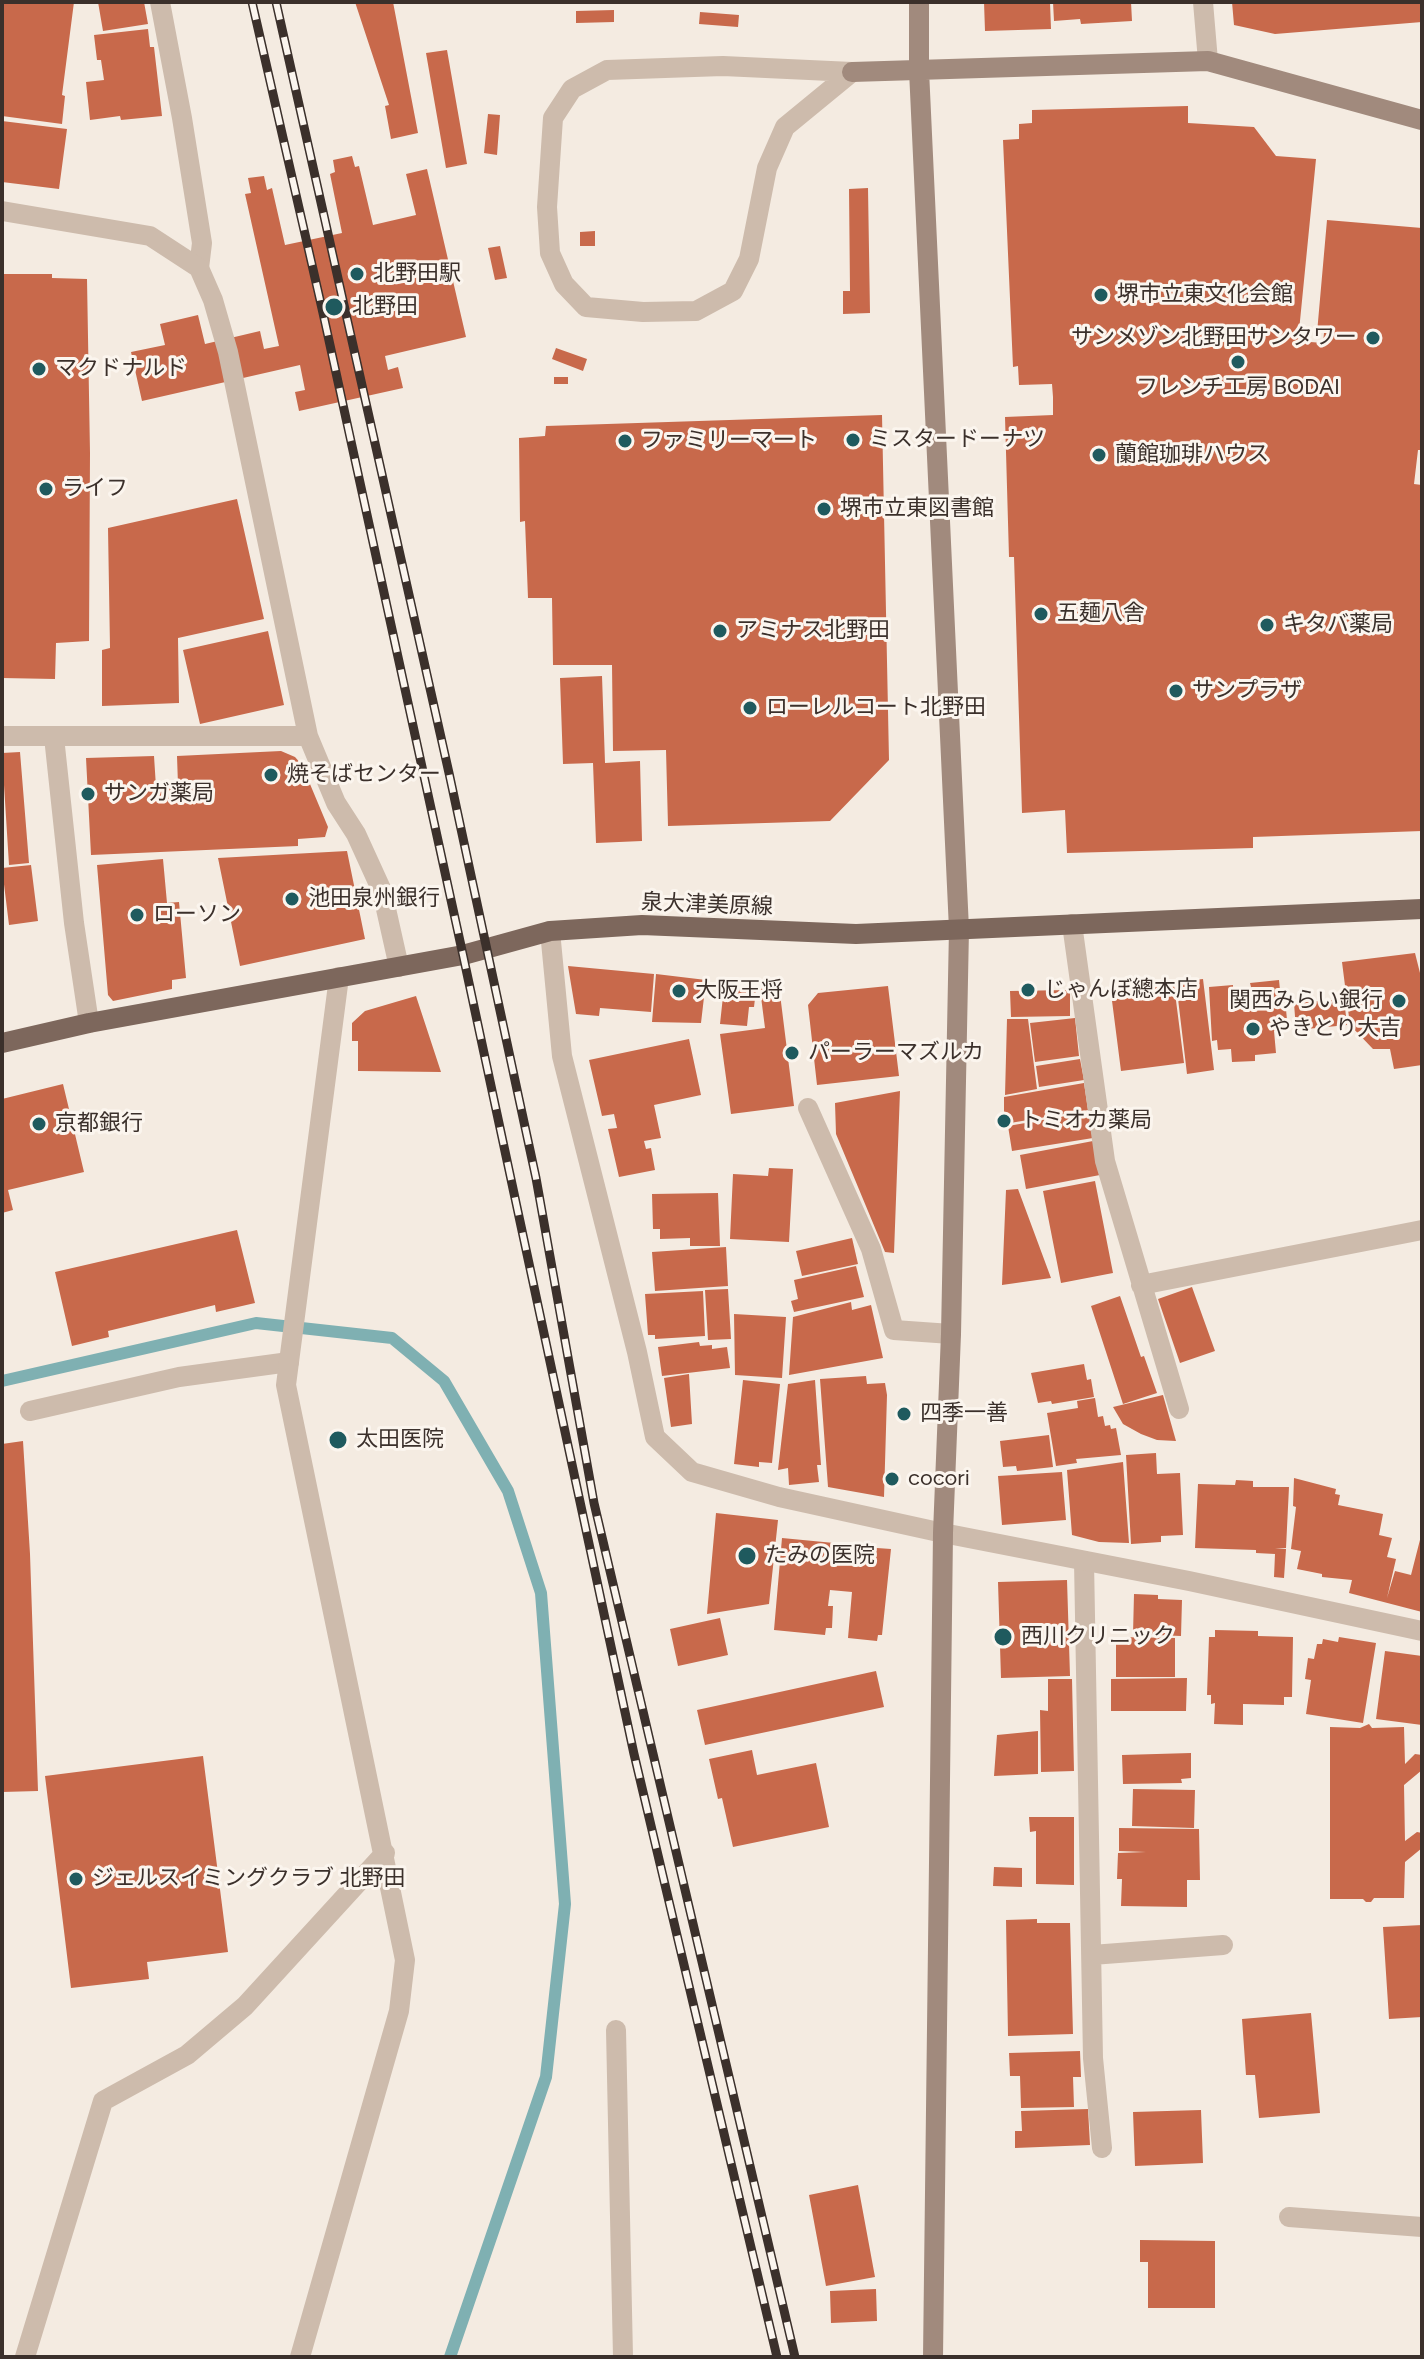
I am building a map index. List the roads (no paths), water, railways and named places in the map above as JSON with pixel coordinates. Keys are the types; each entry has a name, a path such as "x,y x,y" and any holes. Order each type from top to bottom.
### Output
{"main road":[{"name":"泉大津美原線","path":"2,1043 89,1023 463,955 550,931 642,925 856,934 1422,909"}],"street":[{"path":"160,2 202,243 199,268 213,300 228,352 308,736 336,803 356,834 382,891 399,967"},
{"path":"919,2 919,70 959,929 951,1334 943,1533 933,2357"},
{"path":"1203,2 1208,61"},
{"path":"852,72 785,127 767,168 749,259 733,291 696,311 643,312 586,307 564,284 550,253 547,207 553,118 572,89 607,70 723,66 852,72 1208,61 1422,120"},
{"path":"2,211 150,236 199,268"},
{"path":"2,736 308,736"},
{"path":"54,737 74,923 89,1023"},
{"path":"1072,924 1105,1161 1179,1409"},
{"path":"550,931 562,1056 637,1352 655,1437 692,1472 779,1497 943,1533 1422,1631"},
{"path":"300,2357 399,2011 405,1960 286,1385 339,977"},
{"path":"808,1108 871,1249 894,1330 951,1334"},
{"path":"1141,1285 1422,1230"},
{"path":"30,1411 179,1377 289,1362"},
{"path":"1084,1561 1093,2058 1102,2148"},
{"path":"25,2357 103,2101 187,2055 245,2006 385,1853"},
{"path":"1092,1955 1223,1945"},
{"path":"616,2030 623,2357"},
{"path":"1289,2217 1422,2227"}],"waterway":[{"path":"2,1381 256,1323 392,1338 444,1381 508,1491 541,1593 565,1904 546,2077 450,2357"}],"railway":[{"path":"252,2 463,955 634,1754 777,2357"},
{"path":"276,2 449,773 536,1178 594,1503 795,2357"}],"place":[{"name":"北野田駅","path":"357,274"},
{"name":"堺市立東文化会館","path":"1101,295"},
{"name":"北野田","path":"334,307"},
{"name":"サンメゾン北野田サンタワー","path":"1373,338"},
{"name":"フレンチ工房 BODAI","path":"1238,362"},
{"name":"マクドナルド","path":"39,369"},
{"name":"ミスタードーナツ","path":"853,440"},
{"name":"ファミリーマート","path":"625,441"},
{"name":"蘭館珈琲ハウス","path":"1099,455"},
{"name":"ライフ","path":"46,489"},
{"name":"堺市立東図書館","path":"824,509"},
{"name":"五麺八舎","path":"1041,614"},
{"name":"キタバ薬局","path":"1267,625"},
{"name":"アミナス北野田","path":"720,631"},
{"name":"サンプラザ","path":"1176,691"},
{"name":"ローレルコート北野田","path":"750,708"},
{"name":"焼そばセンター","path":"271,775"},
{"name":"サンガ薬局","path":"88,794"},
{"name":"池田泉州銀行","path":"292,899"},
{"name":"ローソン","path":"137,915"},
{"name":"じゃんぼ總本店","path":"1028,990"},
{"name":"大阪王将","path":"679,991"},
{"name":"関西みらい銀行","path":"1399,1001"},
{"name":"やきとり大吉","path":"1253,1029"},
{"name":"パーラーマズルカ","path":"792,1053"},
{"name":"トミオカ薬局","path":"1004,1121"},
{"name":"京都銀行","path":"39,1124"},
{"name":"四季一善","path":"904,1414"},
{"name":"太田医院","path":"338,1440"},
{"name":"cocori","path":"892,1479"},
{"name":"たみの医院","path":"747,1556"},
{"name":"西川クリニック","path":"1003,1637"},
{"name":"ジェルスイミングクラブ 北野田","path":"76,1879"}]}
